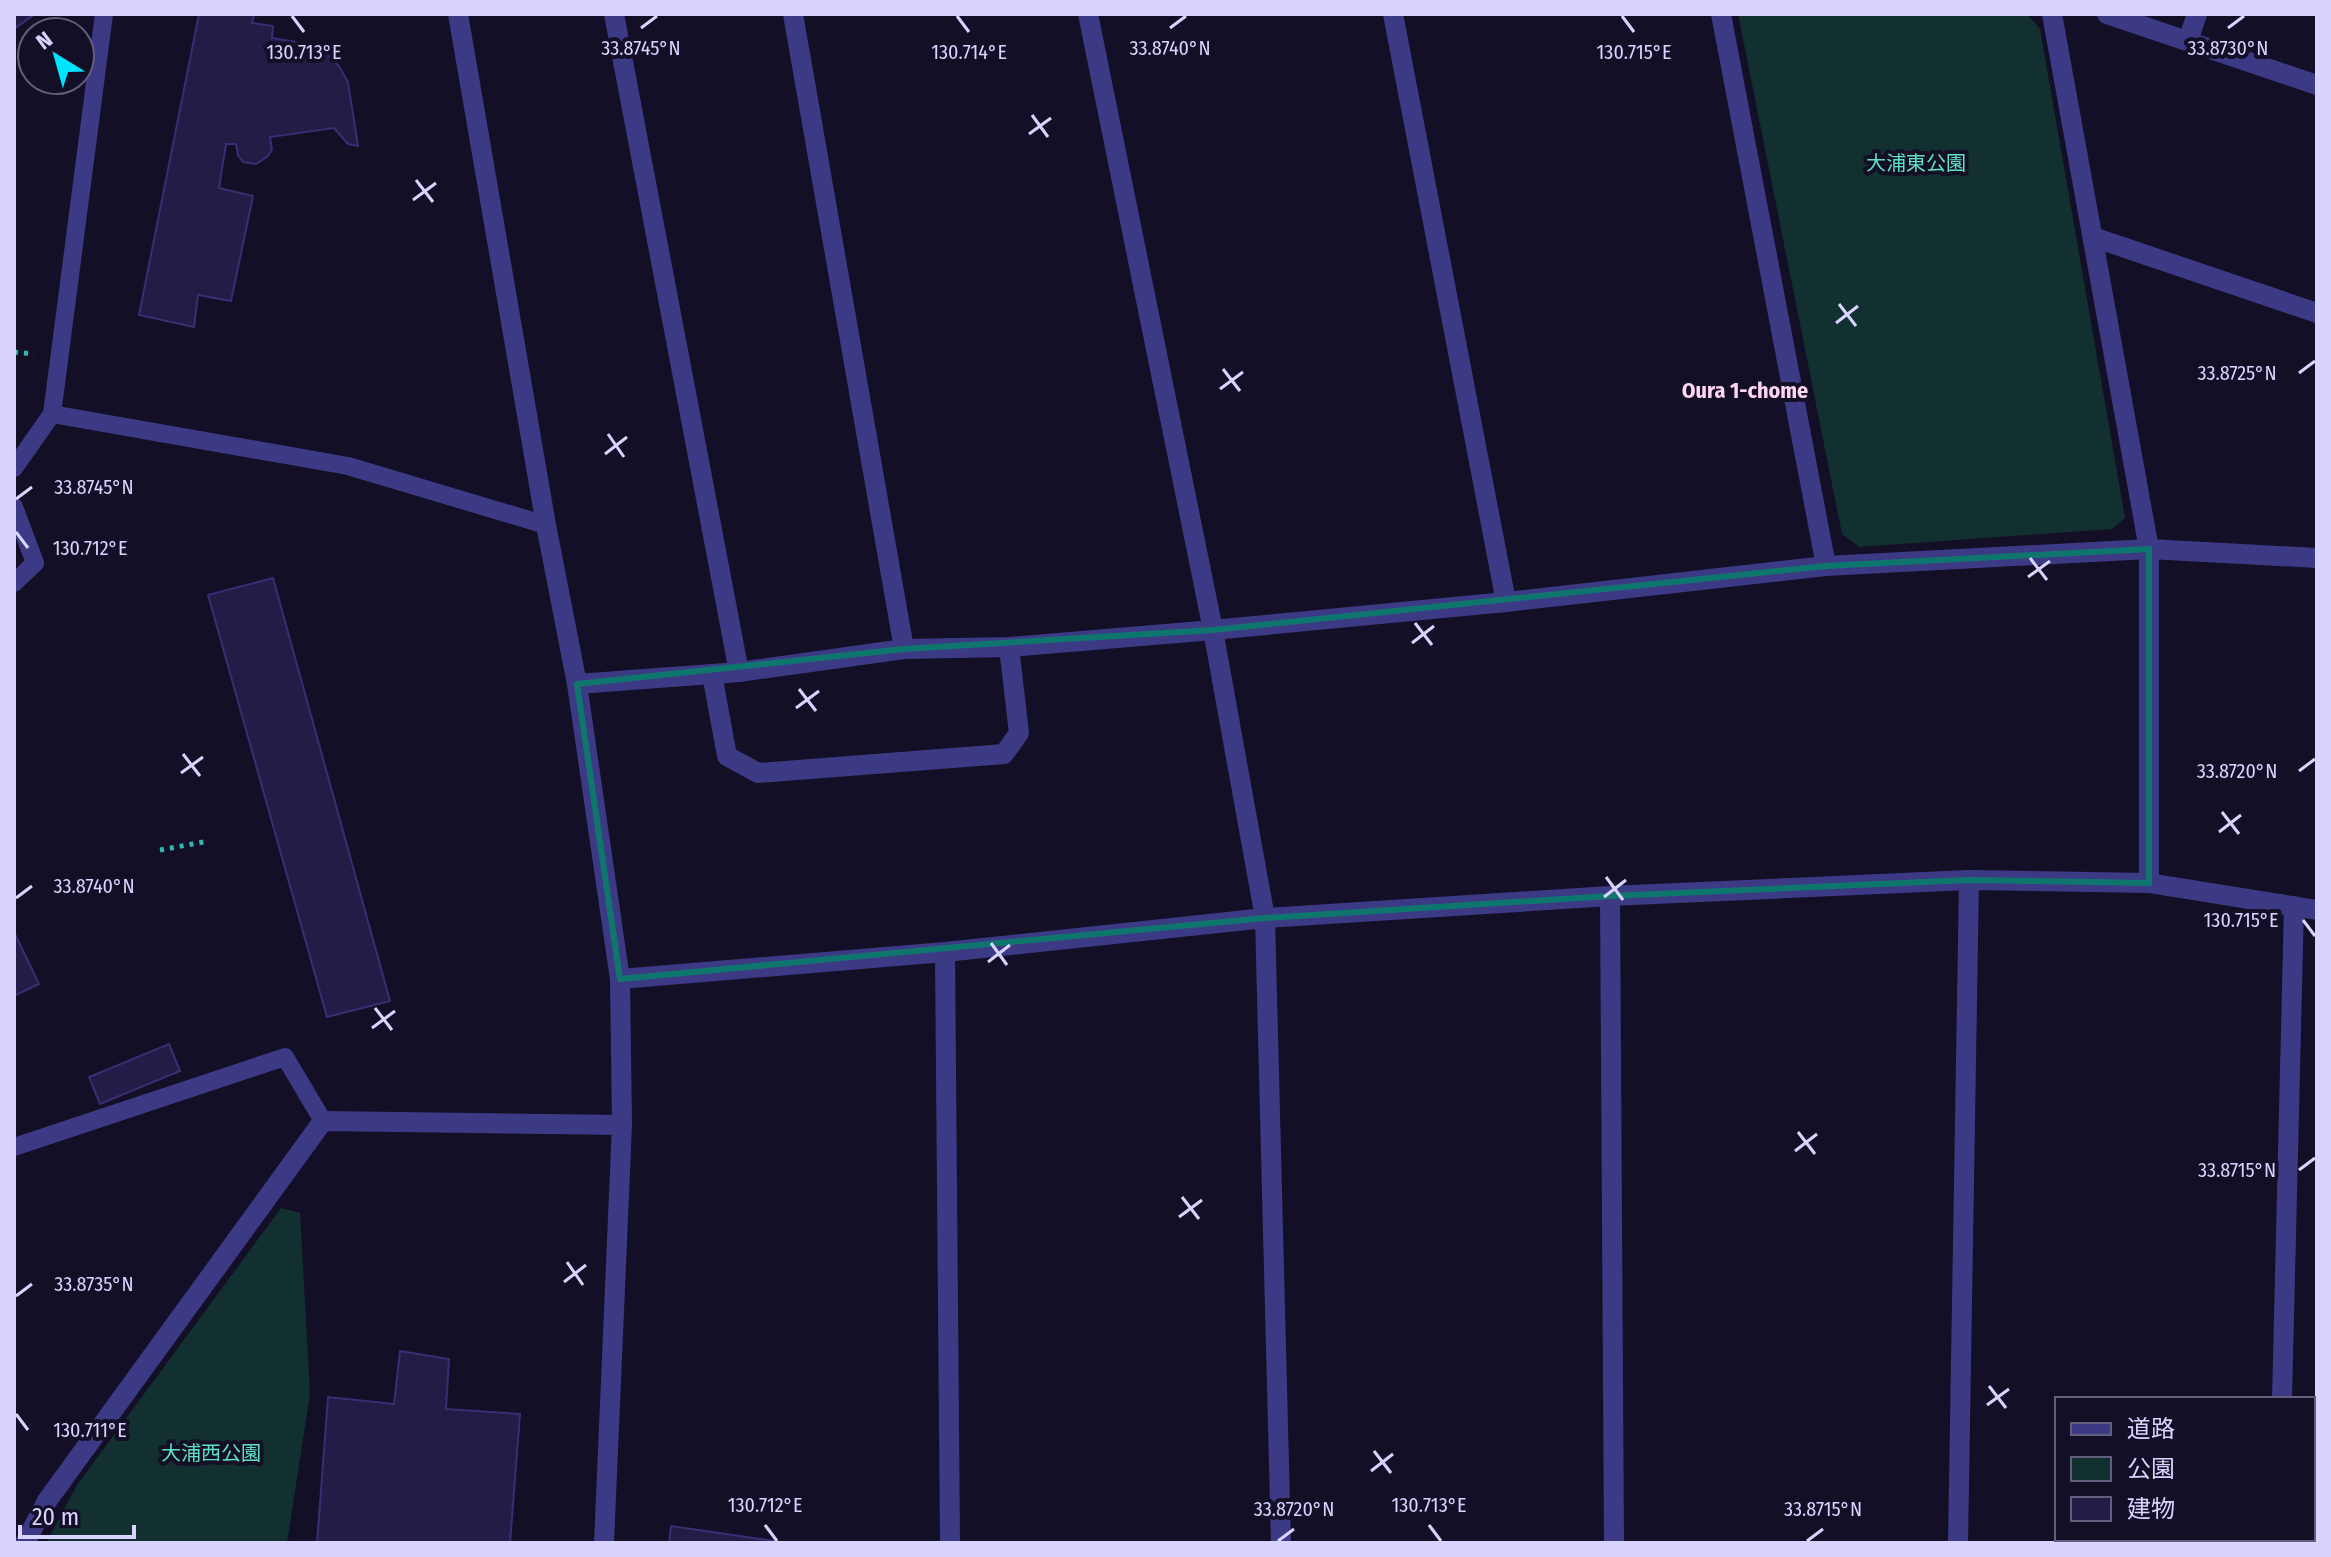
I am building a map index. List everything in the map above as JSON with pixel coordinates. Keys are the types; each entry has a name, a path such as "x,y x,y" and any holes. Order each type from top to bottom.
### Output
{"street":[{"path":"458,14 546,525 577,684 620,979 622,1125 604,1543"},
{"path":"614,14 739,672"},
{"path":"793,14 904,649"},
{"path":"1088,14 1213,630 1265,918 1281,1543"},
{"path":"1393,14 1506,602"},
{"path":"1721,14 1826,566"},
{"path":"2052,14 2149,549 2149,883"},
{"path":"2107,14 2317,85"},
{"path":"2188,41 2197,14"},
{"path":"2093,237 2317,313"},
{"path":"577,684 739,672 904,649 1009,647 1213,630 1506,602 1826,566 2149,549 2317,558"},
{"path":"712,674 727,756 758,773 1004,754 1019,733 1009,647"},
{"path":"620,979 945,952 1265,918 1610,896 1969,880 2149,883 2317,910"},
{"path":"1958,1543 1969,880"},
{"path":"1610,896 1614,1543"},
{"path":"2282,1397 2294,906"},
{"path":"945,952 950,1543"},
{"path":"25,1543 47,1501 323,1121 622,1125"}],"lane":[{"path":"14,468 52,414 104,14"},
{"path":"52,414 348,466 546,525"},
{"path":"14,507 35,563 14,583"},
{"path":"14,1147 285,1057 323,1121"}],"path":[{"path":"160,850 209,841"}],"highlighted area":[{"path":"2149,549 2149,883 1969,880 1610,896 1265,918 620,979 577,684 904,649 1213,630 1826,566"}],"green space":[{"name":"大浦東公園","path":"1738,14 2027,14 2040,29 2125,518 2112,529 1859,547 1842,534"},
{"name":"大浦西公園","path":"281,1208 300,1213 310,1394 287,1543 46,1543 77,1485"}],"building":[{"path":"14,14 35,14 16,16 14,29"},
{"path":"199,14 254,14 252,23 273,26 272,38 308,44 326,53 339,66 348,82 358,146 348,144 334,128 270,137 272,150 256,164 243,162 236,144 226,144 219,188 253,196 231,301 198,295 194,327 139,315"},
{"path":"273,578 390,1001 327,1017 208,595"},
{"path":"14,932 39,984 14,996"},
{"path":"169,1044 180,1071 100,1104 89,1077"},
{"path":"400,1351 449,1359 446,1409 520,1414 510,1543 317,1543 328,1397 394,1404"},
{"path":"671,1526 787,1543 669,1543"}],"district":[{"name":"Oura 1-chome","path":"1745,390"}]}
